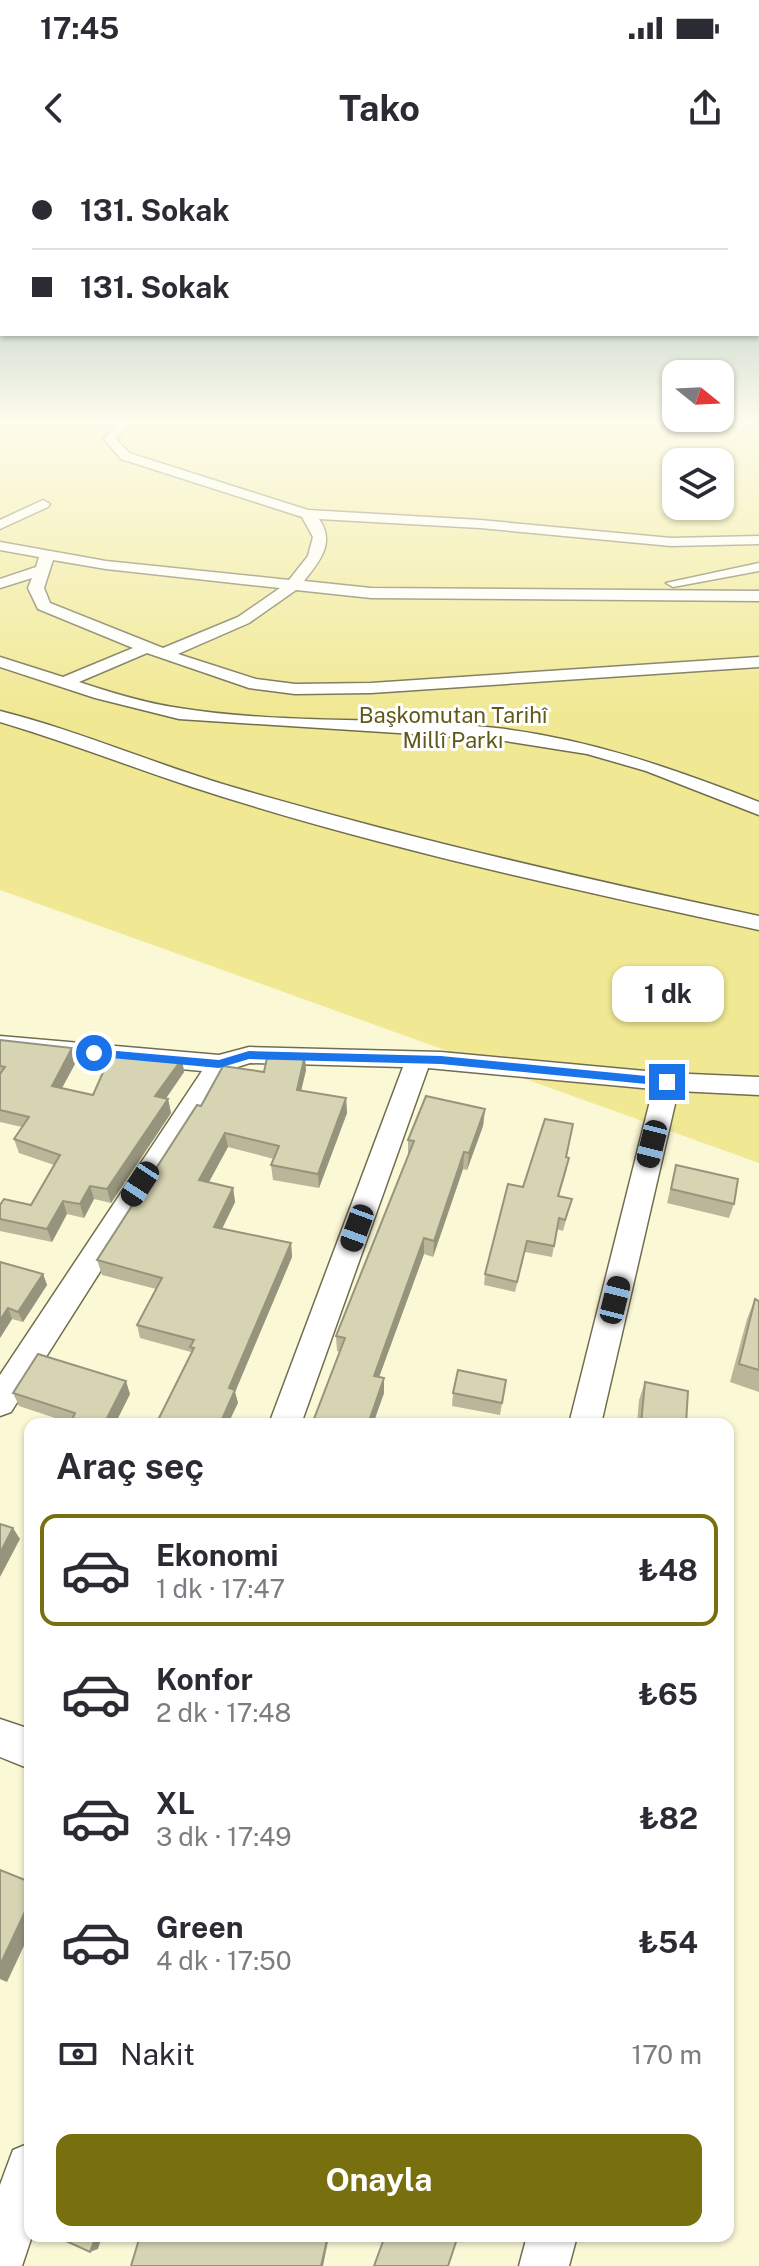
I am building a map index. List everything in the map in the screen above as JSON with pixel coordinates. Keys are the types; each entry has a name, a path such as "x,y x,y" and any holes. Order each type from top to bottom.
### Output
{"street":[{"path":"313,519 318,523 320,545"},
{"path":"405,519 671,542 759,540"},
{"path":"65,682 253,616 281,600 295,587 320,545 341,535 418,520"},
{"path":"0,546 44,563 371,593 759,596"},
{"path":"0,584 44,563"},
{"path":"44,563 36,588 43,606 70,621 152,652 255,684 317,689 759,662"},
{"path":"612,595 759,567"},
{"path":"0,662 139,705 204,717 474,733 587,748 634,760 759,809"},
{"path":"0,716 64,735 196,782 309,815 601,889 759,923"},
{"path":"0,1044 219,1064 249,1055 419,1059 667,1082 759,1086"},
{"path":"287,1418 419,1059"},
{"path":"0,1402 219,1064"},
{"path":"586,1418 667,1082"},
{"path":"0,1738 24,1747"},
{"path":"0,2259 24,2185"},
{"path":"544,2266 550,2242"}],"green space":[{"name":"Başkomutan Tarihî Millî Parkı","path":"0,519 759,519 759,1163 0,890"}],"building":[{"path":"0,1040 72,1048 52,1086 93,1095 112,1052 182,1059 155,1096 168,1099 107,1189 90,1186 80,1204 63,1201 47,1229 0,1219 0,1205 4,1199 31,1205 60,1155 14,1139 29,1117 0,1110 0,1074 5,1067 0,1066"},
{"path":"268,1053 305,1055 297,1090 346,1098 318,1174 271,1165 279,1146 225,1133 199,1180 233,1188 214,1227 291,1243 229,1388 235,1390 223,1418 159,1418 194,1348 190,1347 194,1340 137,1325 162,1278 97,1260 197,1105 201,1106 223,1066 264,1072"},
{"path":"426,1096 485,1109 469,1153 464,1152 434,1241 424,1238 374,1376 384,1378 370,1418 314,1418 345,1338 336,1336 414,1141 408,1140"},
{"path":"545,1119 573,1124 566,1157 569,1158 558,1196 572,1199 565,1220 559,1218 554,1246 527,1241 517,1282 485,1274 508,1184 523,1187"},
{"path":"676,1165 738,1179 734,1204 671,1189"},
{"path":"0,1262 43,1274 18,1312 8,1308 0,1320"},
{"path":"755,1299 759,1301 759,1370 739,1364"},
{"path":"38,1354 126,1381 107,1418 73,1418 75,1413 13,1393"},
{"path":"458,1370 506,1380 502,1403 453,1393"},
{"path":"645,1382 688,1391 686,1418 642,1418"},
{"path":"0,1524 13,1528 0,1553"},
{"path":"0,1870 24,1880 24,1914 0,1965"},
{"path":"68,2242 94,2242 90,2252"},
{"path":"138,2242 327,2242 321,2266 131,2266"},
{"path":"383,2242 456,2242 448,2266 374,2266"}],"route":[{"path":"94,1053 219,1064 249,1055 441,1060 667,1082"}]}
